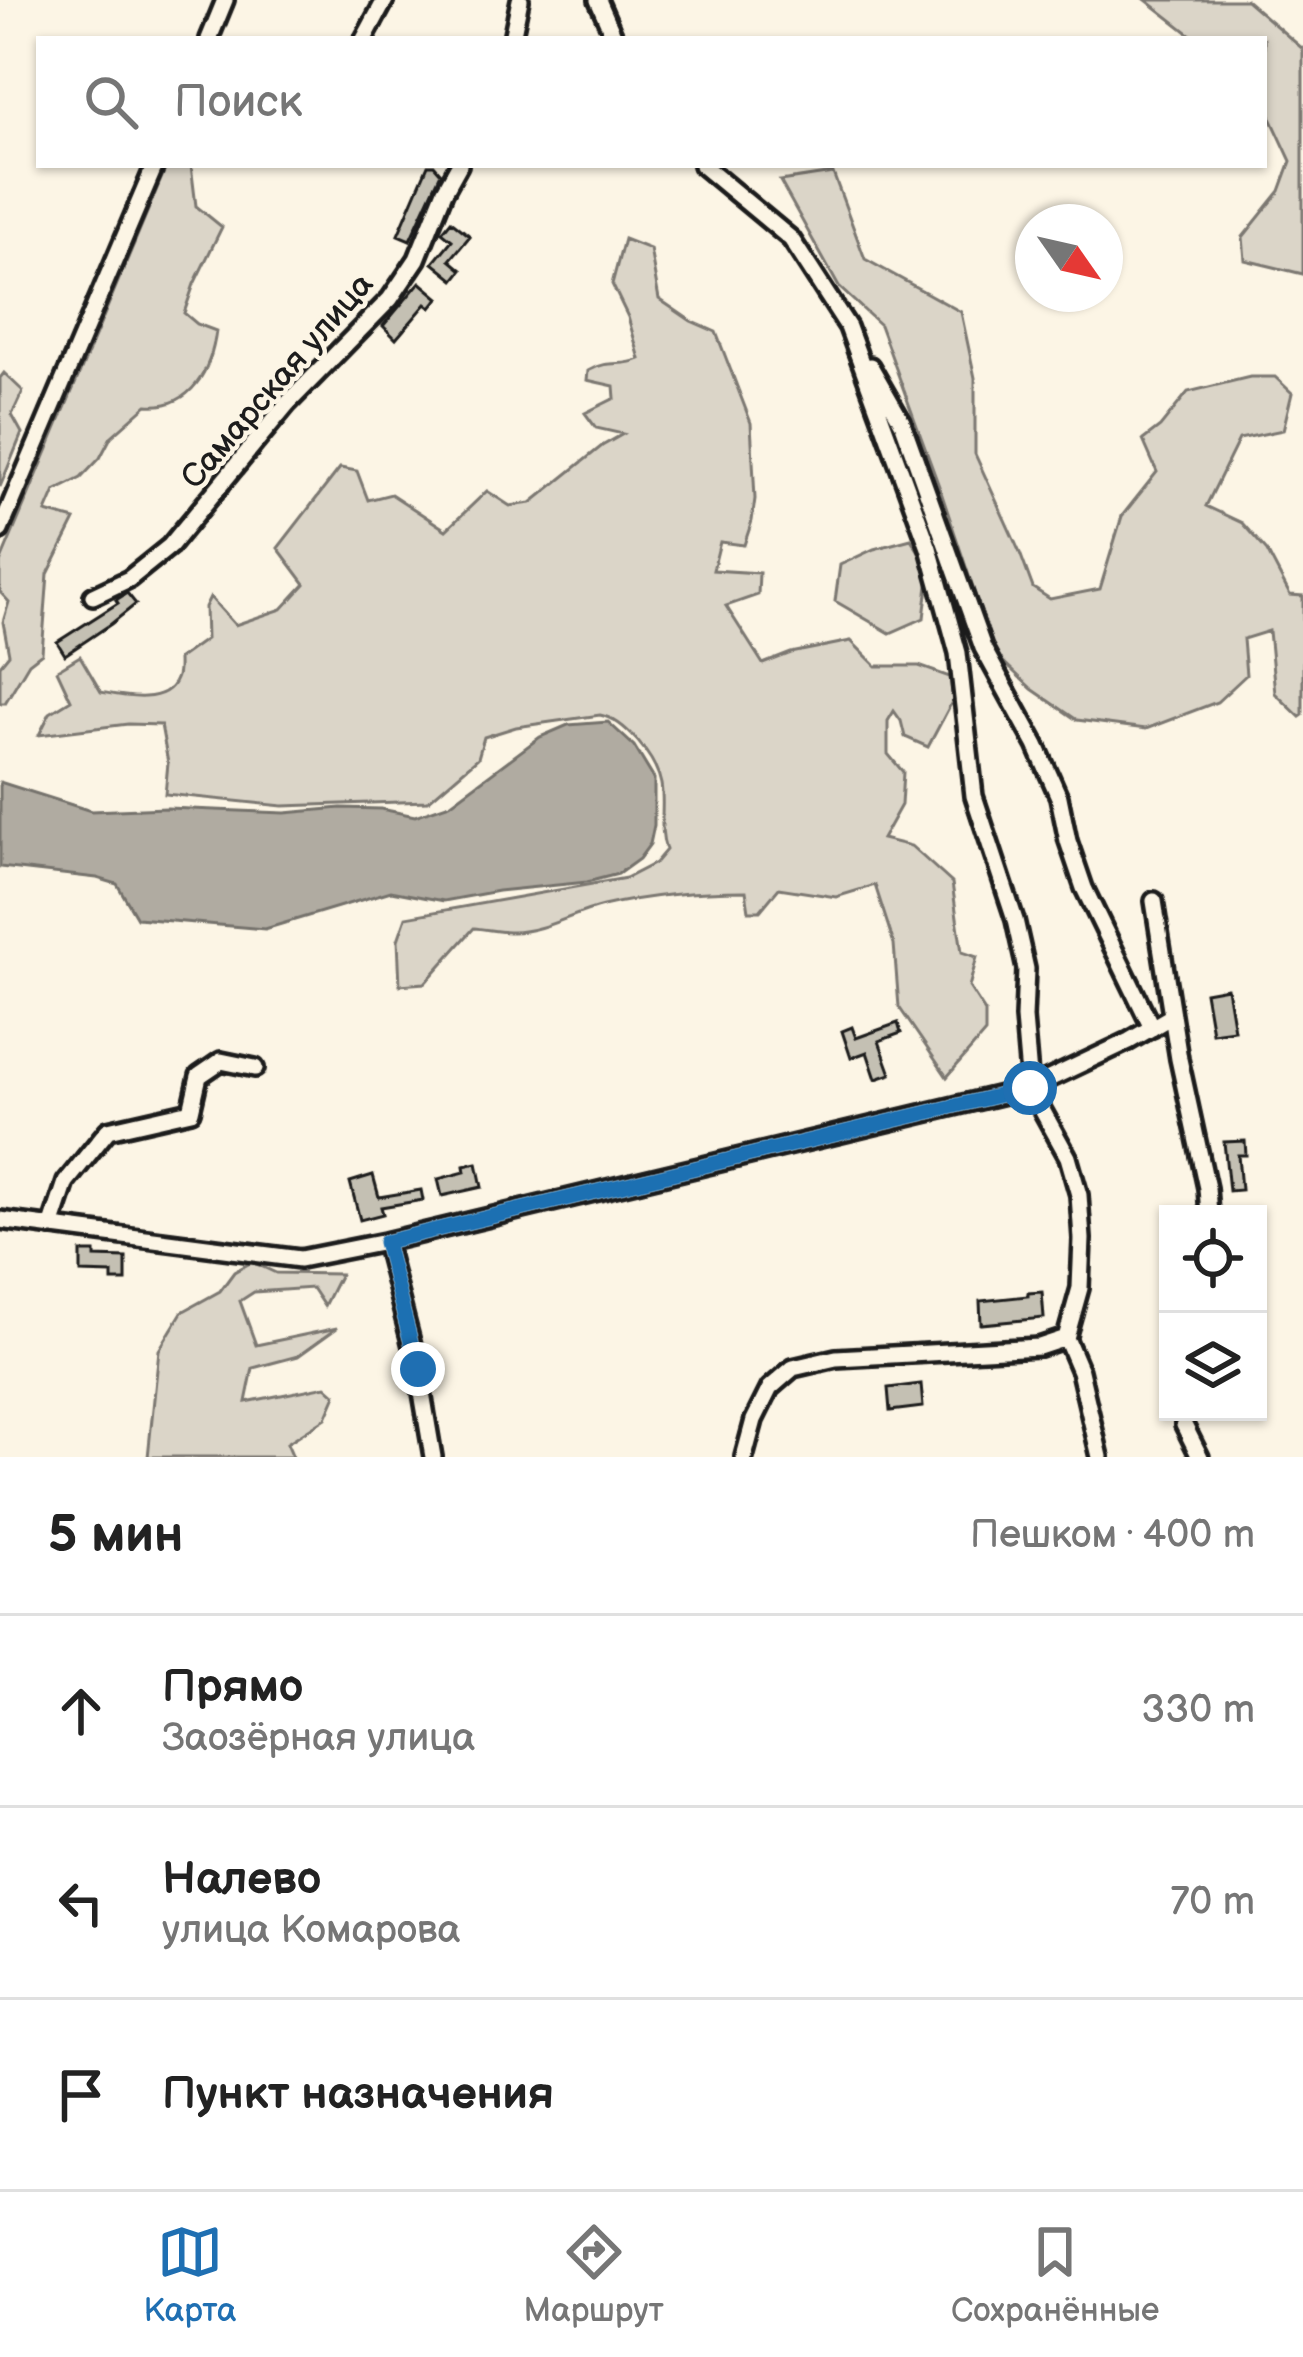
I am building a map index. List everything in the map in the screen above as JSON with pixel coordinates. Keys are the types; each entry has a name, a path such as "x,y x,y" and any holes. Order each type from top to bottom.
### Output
{"street":[{"path":"210,36 225,0"},
{"path":"366,36 385,0"},
{"path":"513,36 520,0"},
{"path":"598,0 614,36"},
{"path":"0,530 154,168"},
{"name":"Самарская улица","path":"93,596 129,579 170,546 265,429 390,299 417,259 457,168"},
{"path":"706,168 791,239 902,422 983,649 1060,797 1084,888 1152,1028"},
{"path":"848,327 928,548 958,653 974,796 1015,920 1026,970 1024,1018 1030,1088 1069,1157 1078,1195 1080,1288 1066,1338 1100,1457"},
{"path":"1154,901 1208,1205"},
{"path":"0,1220 300,1259 1030,1088 1172,1016"},
{"path":"51,1227 66,1182 108,1130 191,1112 199,1076 221,1061 255,1068"},
{"path":"385,1242 418,1369 434,1457"},
{"path":"744,1457 754,1420 770,1388 793,1368 836,1358 1039,1347 1066,1338"},
{"path":"1184,1421 1200,1457"}],"shaded area":[{"path":"1146,0 1246,0 1303,49 1303,274 1245,260 1243,237 1280,191 1291,161 1267,109 1267,36 1192,36"},
{"path":"166,168 191,168 196,206 222,227 184,313 216,331 209,360 187,394 162,405 147,405 111,437 81,478 55,491 46,512 75,520 48,574 42,653 29,663 5,703 0,703 0,665 9,654 3,622 9,602 0,592 0,563"},
{"path":"833,173 865,259 961,312 975,378 975,454 1033,588 1050,599 1100,589 1122,516 1157,472 1143,440 1188,392 1250,377 1275,377 1292,393 1283,430 1239,439 1206,506 1242,523 1267,551 1290,595 1303,596 1303,715 1275,693 1269,631 1243,639 1246,675 1217,702 1146,729 1077,720 1032,689 995,654 880,325 839,287 780,181"},
{"path":"624,239 650,249 659,299 716,332 751,423 752,521 744,545 720,542 713,570 759,573 758,595 726,606 763,664 851,641 876,666 919,666 950,677 953,700 928,747 905,737 894,711 888,721 888,754 903,772 901,805 882,839 911,846 952,883 962,952 977,957 969,987 985,1012 985,1033 947,1077 899,1007 894,944 875,885 836,897 779,888 760,911 749,911 746,891 692,893 603,906 524,931 474,928 425,983 400,985 398,940 406,917 626,878 655,863 666,850 658,774 638,742 610,718 600,715 516,727 484,737 478,758 428,801 283,806 165,794 168,763 161,725 128,724 39,735 50,713 71,700 57,670 80,656 101,692 153,696 171,687 178,674 178,659 206,639 205,607 210,597 235,625 282,609 305,584 278,548 340,468 357,471 368,500 391,494 446,530 487,491 510,506 531,503 623,434 596,428 585,413 615,398 614,386 587,380 588,371 640,359 612,284"},
{"path":"4,373 23,391 12,415 22,433 0,487 0,378"},
{"path":"911,539 930,569 924,618 890,633 835,601 840,565"},
{"path":"608,722 634,746 654,779 654,825 650,844 639,859 618,874 587,882 444,901 391,891 265,929 137,918 117,884 0,867 0,782 91,811 167,808 285,813 341,808 415,816 450,804 540,737 568,725"},
{"path":"252,1262 276,1273 340,1274 324,1306 312,1288 254,1292 240,1301 256,1345 337,1328 298,1356 253,1368 246,1402 326,1386 336,1395 326,1418 287,1443 293,1457 148,1457 159,1350 182,1312 220,1291 234,1272"}],"building":[{"path":"427,168 437,168 441,173 410,240 398,235"},
{"path":"451,221 470,236 450,260 462,270 454,280 433,263 452,240 442,232"},
{"path":"420,282 439,298 431,308 426,304 396,339 383,326"},
{"path":"127,593 136,604 65,655 57,642"},
{"path":"1227,988 1234,1030 1212,1033 1205,992"},
{"path":"898,1023 901,1033 879,1041 891,1074 876,1079 867,1052 851,1058 842,1031 852,1027 856,1038"},
{"path":"1245,1141 1246,1155 1238,1155 1241,1190 1229,1191 1224,1142"},
{"path":"477,1163 482,1187 442,1196 438,1179 465,1172 464,1166"},
{"path":"373,1175 379,1197 421,1190 423,1200 381,1207 383,1214 360,1220 350,1182"},
{"path":"81,1252 126,1258 126,1281 112,1281 112,1274 81,1273"},
{"path":"1042,1292 1044,1318 981,1324 980,1301"},
{"path":"921,1384 923,1407 890,1411 888,1388"}],"route":[{"path":"418,1369 385,1242 1030,1088"}]}
